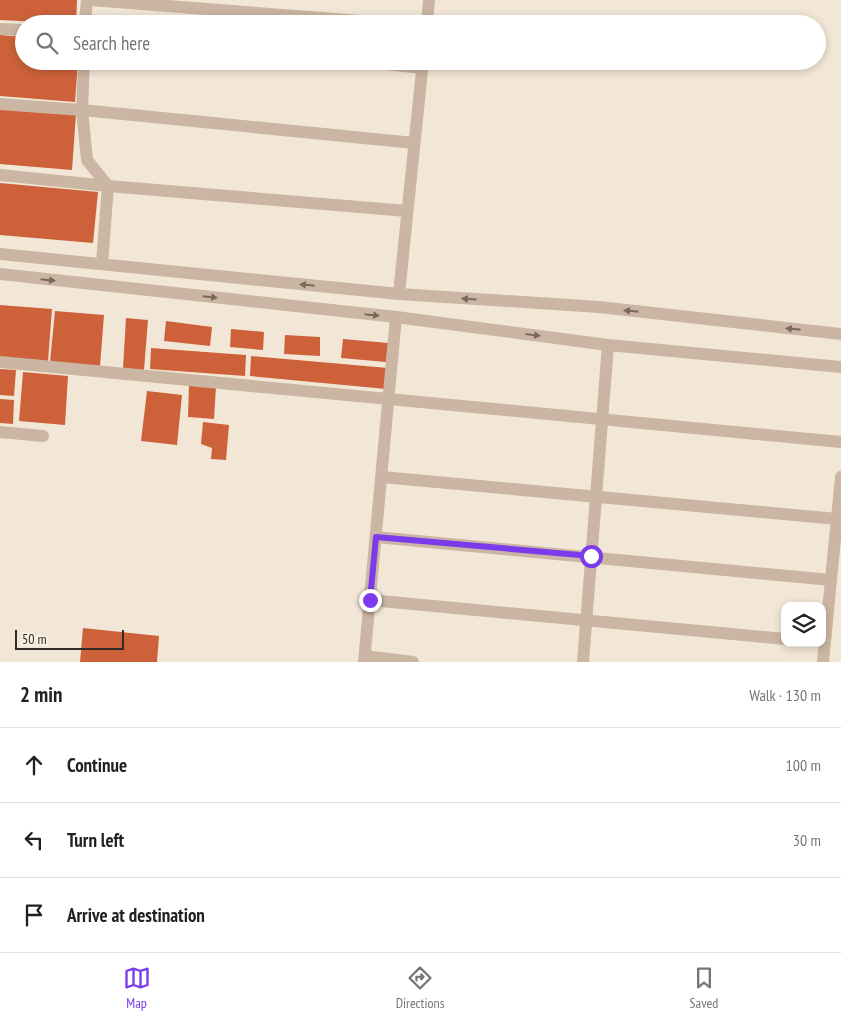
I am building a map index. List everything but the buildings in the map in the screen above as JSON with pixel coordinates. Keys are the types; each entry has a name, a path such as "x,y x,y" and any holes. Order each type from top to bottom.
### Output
{"street":[{"path":"86,15 87,0"},
{"path":"91,0 284,15"},
{"path":"428,15 429,0"},
{"path":"0,29 15,30"},
{"path":"84,70 82,110 87,160 108,186 102,264"},
{"path":"399,294 422,70"},
{"path":"0,104 82,110 414,143"},
{"path":"0,175 407,212"},
{"path":"0,254 399,294 599,307 841,334"},
{"path":"0,274 396,317 608,345 841,367"},
{"path":"396,317 365,659 413,662"},
{"path":"583,662 608,345"},
{"path":"0,362 841,442"},
{"path":"0,432 43,436"},
{"path":"382,477 837,518"},
{"path":"826,625 841,477"},
{"path":"376,537 831,580"},
{"path":"370,600 781,639"},
{"path":"823,662 824,647"}],"route":[{"path":"370,600 376,537 591,556"}]}
